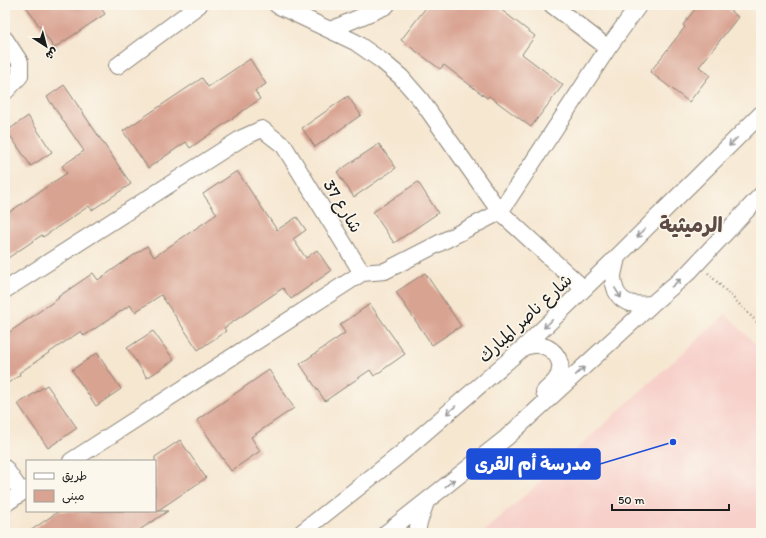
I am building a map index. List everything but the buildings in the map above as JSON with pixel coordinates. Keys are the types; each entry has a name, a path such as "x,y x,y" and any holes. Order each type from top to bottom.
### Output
{"street":[{"path":"117,66 199,5"},
{"path":"277,5 355,42 382,61 401,77 421,100 500,212 584,289"},
{"path":"330,30 387,5"},
{"path":"552,5 608,48"},
{"path":"73,460 362,273 385,271 500,212 608,48 639,5"},
{"path":"5,39 20,62 20,76 5,92"},
{"name":"شارع ناصر المبارك","path":"301,533 398,456 524,347 761,114"},
{"name":"شارع 37","path":"5,290 242,138 262,129 284,146 362,273"},
{"path":"386,533 506,438 652,304 688,273 761,195"},
{"path":"617,257 613,275 614,285 618,294 622,299 630,304 652,304"},
{"path":"506,438 510,422 556,381 561,370 560,361 551,349 539,345 524,347"},
{"path":"5,468 24,491 5,504"},
{"path":"417,533 422,511 426,502"}],"path":[{"path":"698,263 761,326"}],"shaded area":[{"path":"726,314 761,350 761,533 483,533"}],"place":[{"name":"مدرسة أم القرى","path":"673,442"}],"district":[{"name":"الرميثية","path":"691,225"}]}
